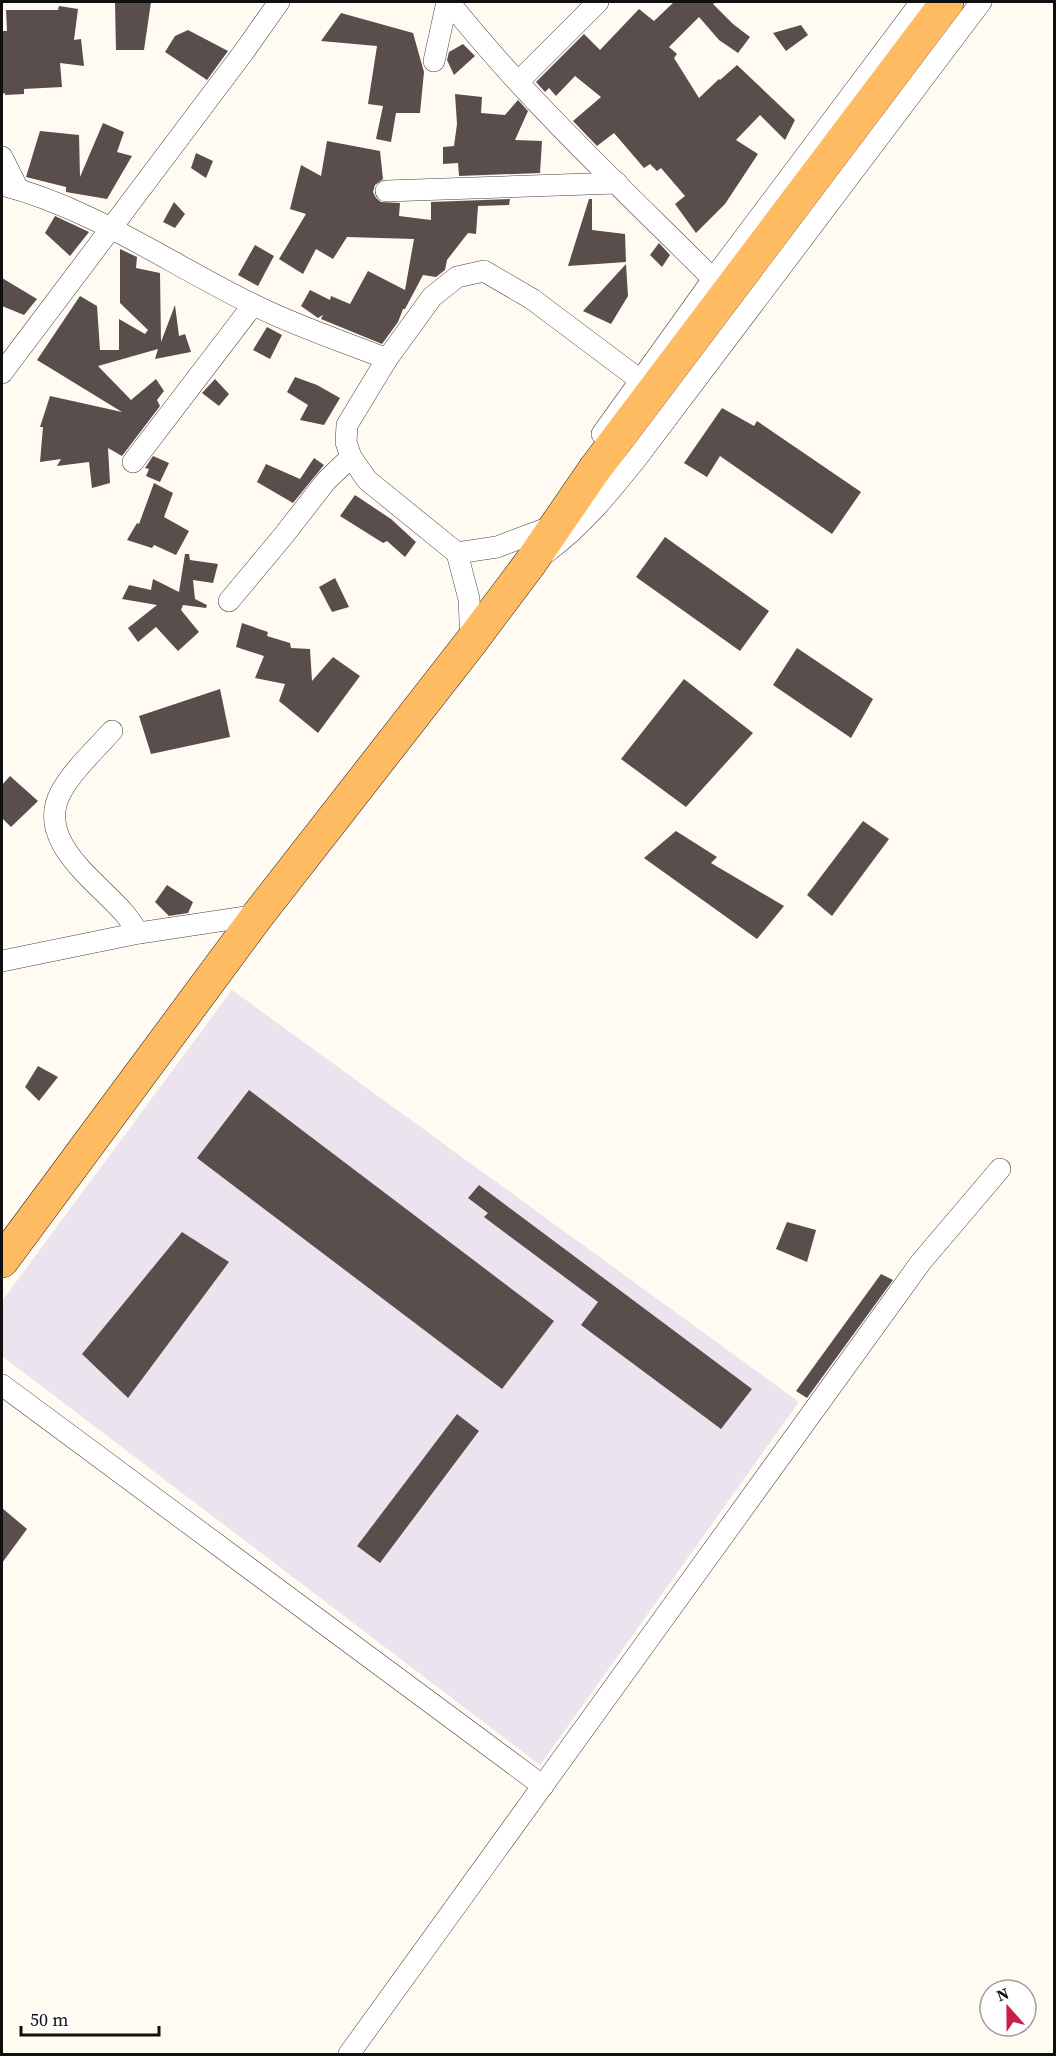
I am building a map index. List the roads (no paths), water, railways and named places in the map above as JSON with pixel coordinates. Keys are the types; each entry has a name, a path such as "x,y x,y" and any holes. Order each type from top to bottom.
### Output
{"main road":[{"path":"2,1261 258,915 471,642 531,562 594,470 947,2"}],"street":[{"path":"2,373 279,2"},
{"path":"434,61 448,2"},
{"path":"448,2 484,46 518,82 713,279"},
{"path":"518,82 598,2"},
{"path":"531,562 542,530 570,477 713,279 921,2"},
{"path":"531,562 575,531 637,459 981,2"},
{"path":"2,157 10,187 69,208 111,227 253,305 387,359"},
{"path":"386,191 617,183"},
{"path":"471,642 469,599 457,554 367,480 351,457 346,442 347,425 387,359 432,297 457,277 484,272 532,299 640,380"},
{"path":"133,462 253,305"},
{"path":"229,601 326,481 351,457"},
{"path":"457,554 497,547 542,530"},
{"path":"112,731 78,768 61,793 54,811 57,833 67,853 126,914 139,933"},
{"path":"2,961 139,933 258,915"},
{"path":"349,2055 921,1262 1000,1169"},
{"path":"2,1385 543,1786"}]}
